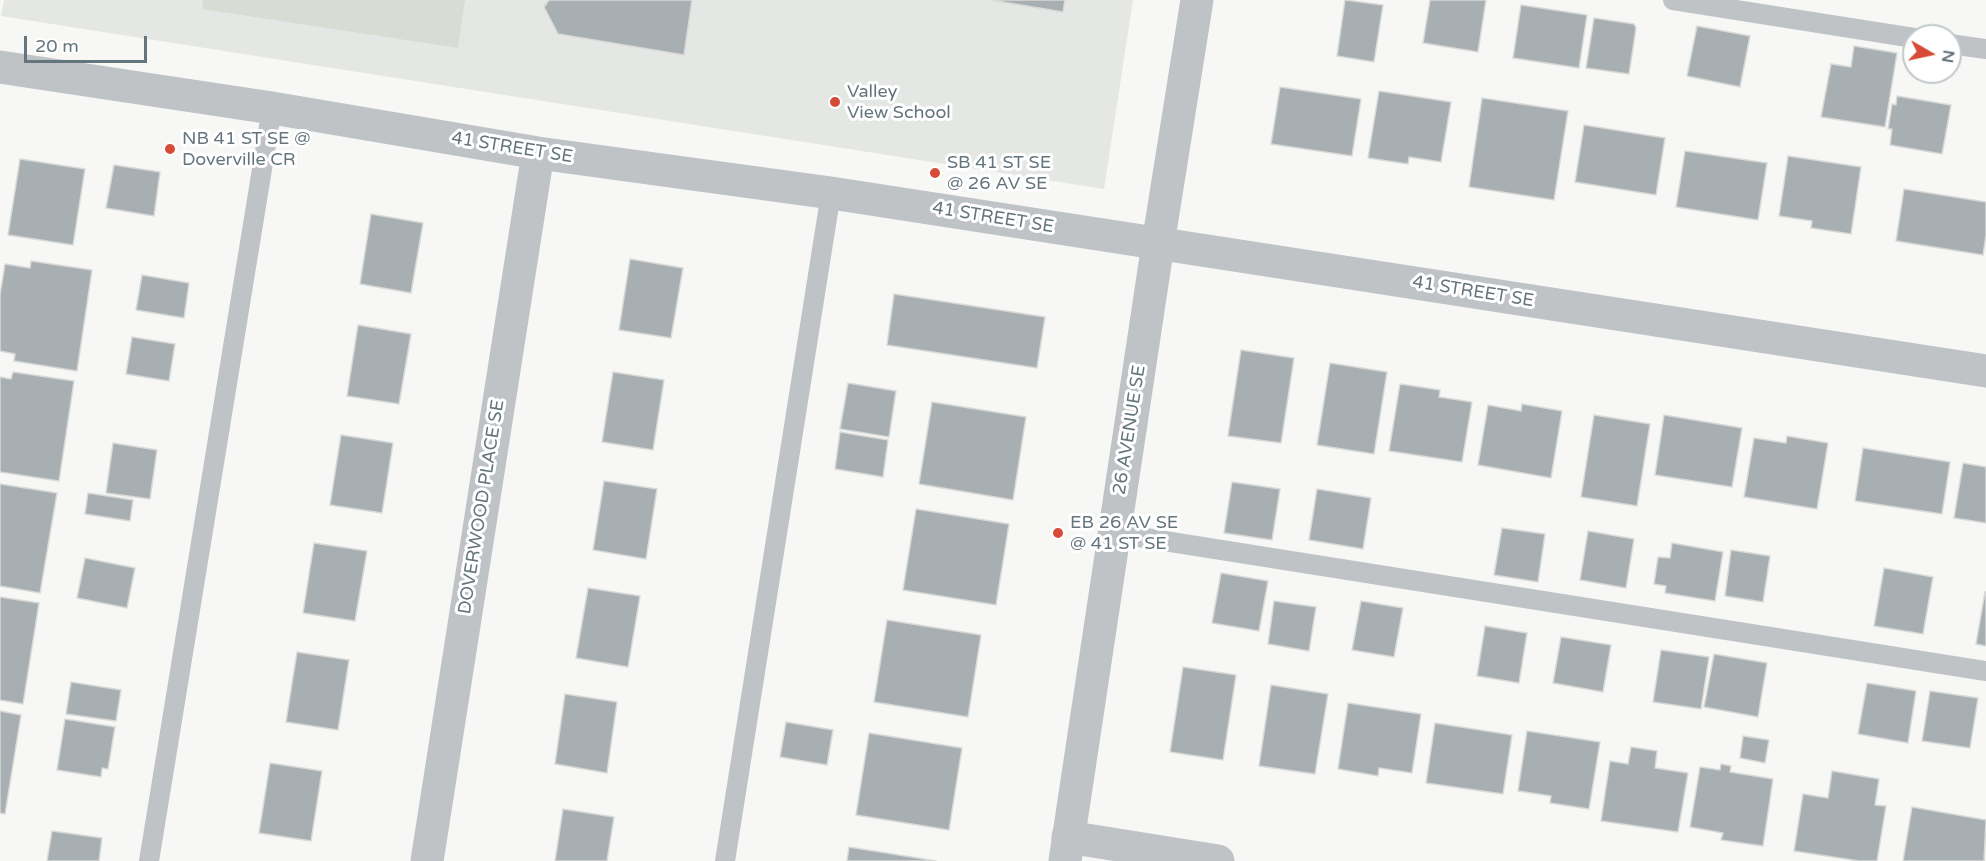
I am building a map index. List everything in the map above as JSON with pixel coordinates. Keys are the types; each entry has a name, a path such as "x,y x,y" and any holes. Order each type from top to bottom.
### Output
{"street":[{"name":"26 AVENUE SE","path":"1066,849 1197,0"},
{"name":"41 STREET SE","path":"0,67 272,108 538,153 831,193 1986,371"},
{"name":"DOVERWOOD PLACE SE","path":"427,861 538,153"},
{"path":"1066,849 1218,861"}],"lane":[{"path":"1672,0 1902,36"},
{"path":"1962,46 1986,49"},
{"path":"149,861 272,108"},
{"path":"725,861 831,193"},
{"path":"1114,533 1986,671"}],"shaded area":[{"name":"Valley View School","path":"4,0 1133,0 1104,189 1,16"},
{"path":"203,0 465,0 458,48 202,9"}],"building":[{"path":"549,0 692,0 684,55 558,34 544,7"},
{"path":"991,0 1065,0 1063,12"},
{"path":"1345,0 1383,5 1374,62 1337,56"},
{"path":"1430,0 1486,0 1478,52 1423,43"},
{"path":"1521,5 1587,15 1579,68 1513,58"},
{"path":"1594,18 1634,24 1636,28 1629,74 1586,68"},
{"path":"1697,26 1750,36 1740,87 1687,76"},
{"path":"1854,46 1897,53 1885,127 1821,117 1831,64 1851,67"},
{"path":"1280,87 1361,99 1352,156 1271,144"},
{"path":"1379,91 1451,102 1441,162 1409,157 1408,164 1368,158"},
{"path":"1897,96 1951,105 1942,154 1890,145 1892,129 1888,129 1892,104 1896,105"},
{"path":"1482,98 1568,111 1554,200 1469,187"},
{"path":"1584,125 1665,138 1656,195 1575,182"},
{"path":"1685,151 1767,163 1758,220 1676,207"},
{"path":"1788,156 1861,167 1851,234 1811,228 1812,221 1779,216"},
{"path":"20,159 85,169 73,245 8,235"},
{"path":"114,165 160,172 154,216 106,208"},
{"path":"1904,189 1986,202 1986,235 1983,255 1896,241"},
{"path":"371,214 423,223 411,293 360,284"},
{"path":"630,259 683,268 671,338 619,330"},
{"path":"31,261 92,270 77,371 14,361 15,354 0,351 0,295 5,264 30,268"},
{"path":"142,275 189,283 184,318 136,310"},
{"path":"894,294 1045,317 1037,368 887,345"},
{"path":"358,325 411,334 399,404 347,396"},
{"path":"132,337 175,344 169,381 126,374"},
{"path":"1241,350 1294,358 1281,443 1228,436"},
{"path":"1330,363 1387,372 1374,454 1317,445"},
{"path":"13,372 74,381 59,481 0,472 0,377 11,379"},
{"path":"613,372 664,380 653,450 602,442"},
{"path":"848,383 896,391 889,437 840,429"},
{"path":"1400,384 1440,390 1439,397 1472,402 1462,462 1389,451"},
{"path":"932,402 1026,417 1013,500 919,484"},
{"path":"1522,404 1562,411 1551,478 1478,465 1488,405 1521,411"},
{"path":"1594,415 1650,424 1637,506 1581,497"},
{"path":"1664,415 1742,428 1732,487 1655,475"},
{"path":"840,432 888,440 883,477 835,469"},
{"path":"341,435 393,443 382,513 330,505"},
{"path":"1787,436 1828,443 1817,509 1744,497 1754,438 1786,443"},
{"path":"113,443 157,450 150,499 106,493"},
{"path":"1863,448 1950,462 1942,514 1855,501"},
{"path":"1963,463 1986,467 1986,523 1954,518"},
{"path":"604,481 657,489 646,559 593,550"},
{"path":"1232,482 1280,489 1272,540 1224,533"},
{"path":"0,484 57,493 40,593 0,586"},
{"path":"1317,489 1371,498 1363,549 1309,540"},
{"path":"88,493 133,500 130,521 85,514"},
{"path":"916,509 1009,524 996,605 903,590"},
{"path":"1502,528 1545,534 1538,582 1494,575"},
{"path":"1588,531 1634,539 1626,588 1580,580"},
{"path":"314,543 367,551 355,621 303,613"},
{"path":"1672,543 1723,552 1715,601 1665,593 1666,586 1654,584 1658,557 1670,558"},
{"path":"1731,550 1770,556 1763,602 1725,596"},
{"path":"85,558 135,568 127,608 77,598"},
{"path":"1884,568 1933,577 1923,634 1874,626"},
{"path":"1221,573 1268,581 1259,631 1212,623"},
{"path":"588,588 640,596 628,667 576,658"},
{"path":"1986,592 1986,646 1976,644"},
{"path":"0,597 39,603 23,704 0,700"},
{"path":"1274,601 1316,607 1309,651 1268,644"},
{"path":"1361,601 1403,608 1394,657 1352,650"},
{"path":"887,620 981,635 968,717 874,702"},
{"path":"1485,626 1527,633 1519,683 1477,676"},
{"path":"1561,637 1611,645 1603,692 1553,683"},
{"path":"1661,650 1709,657 1701,709 1653,702"},
{"path":"297,652 349,660 338,730 286,722"},
{"path":"1714,654 1767,663 1758,717 1704,707"},
{"path":"1183,667 1236,675 1223,760 1170,752"},
{"path":"71,682 121,690 116,721 66,714"},
{"path":"1867,683 1916,691 1908,743 1858,734"},
{"path":"1271,685 1328,694 1315,774 1259,766"},
{"path":"1930,691 1978,698 1970,748 1922,741"},
{"path":"565,694 617,702 607,773 555,764"},
{"path":"1348,703 1421,714 1412,773 1379,768 1378,776 1338,769"},
{"path":"0,711 21,715 5,814 0,813"},
{"path":"65,719 115,727 108,769 102,768 101,777 57,770"},
{"path":"786,722 833,730 827,765 780,757"},
{"path":"1435,723 1512,735 1503,794 1426,783"},
{"path":"1527,731 1600,742 1589,809 1550,803 1551,796 1518,791"},
{"path":"869,733 962,748 949,830 856,815"},
{"path":"1743,736 1769,740 1765,763 1740,758"},
{"path":"1631,747 1657,751 1655,768 1688,773 1678,832 1601,821 1610,761 1628,764"},
{"path":"270,763 322,771 311,841 259,833"},
{"path":"1721,764 1731,766 1730,772 1773,779 1763,846 1721,840 1723,833 1690,827 1700,767 1720,770"},
{"path":"1832,771 1879,779 1875,805 1886,806 1877,861 1859,861 1794,851 1803,794 1828,798"},
{"path":"1912,807 1986,820 1984,861 1903,861"},
{"path":"563,809 614,817 607,861 555,861"},
{"path":"52,831 102,838 99,861 47,861"},
{"path":"849,847 936,861 847,861"}],"place":[{"name":"Valley View School","path":"835,102"},
{"name":"NB 41 ST SE @ Doverville CR","path":"170,149"},
{"name":"SB 41 ST SE @ 26 AV SE","path":"935,173"},
{"name":"EB 26 AV SE @ 41 ST SE","path":"1058,533"}]}
